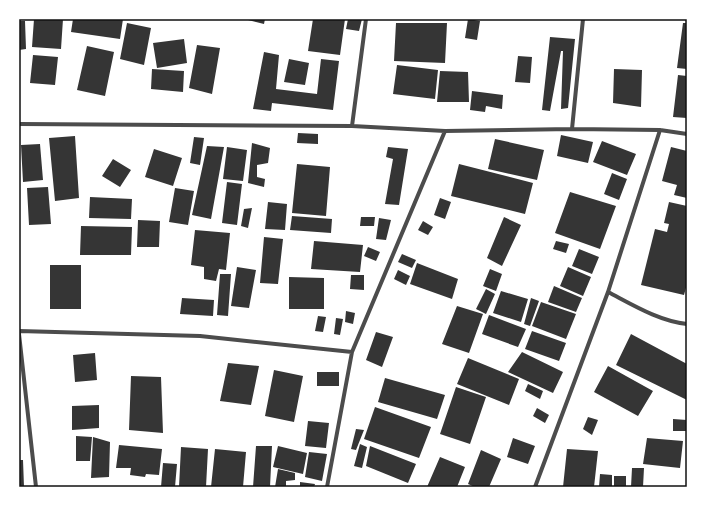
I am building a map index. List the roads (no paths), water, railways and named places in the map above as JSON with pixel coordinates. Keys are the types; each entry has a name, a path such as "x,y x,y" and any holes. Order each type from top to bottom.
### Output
{"street":[{"path":"352,126 366,19"},
{"path":"572,129 583,19"},
{"path":"19,124 352,126 445,130 660,130 687,134"},
{"path":"327,487 352,352 445,130"},
{"path":"535,487 608,292 660,130"},
{"path":"608,292 657,316 673,322 687,324"},
{"path":"36,487 20,368 19,332 200,336 352,352"}]}
